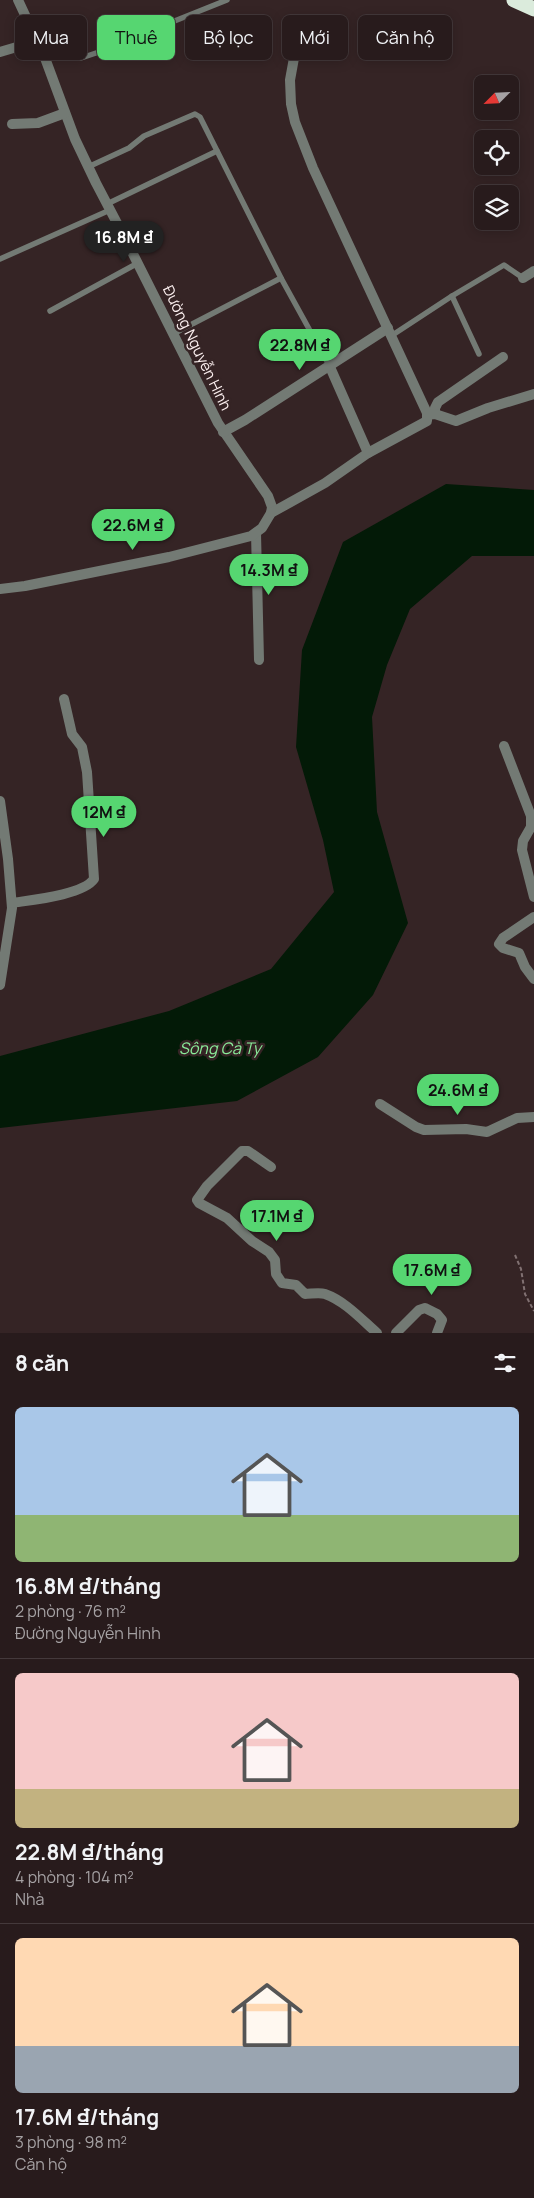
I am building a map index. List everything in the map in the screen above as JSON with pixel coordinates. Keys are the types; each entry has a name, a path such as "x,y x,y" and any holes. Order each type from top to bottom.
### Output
{"highway":[{"path":"514,0 534,9"}],"street":[{"name":"Đường Nguyễn Hinh","path":"18,0 25,15"},
{"path":"0,52 15,47"},
{"name":"Đường Nguyễn Hinh","path":"45,60 88,167 223,432 268,496 272,508 271,513"},
{"path":"294,60 290,80 291,104 295,122 313,168 431,415"},
{"path":"12,124 38,123 65,113"},
{"path":"523,278 534,271"},
{"path":"223,432 390,332"},
{"path":"0,589 25,586 169,557 203,547 236,542 256,533 262,528 271,513 325,483 368,453 425,424 443,399 503,357"},
{"path":"330,367 368,453"},
{"path":"431,415 456,421 488,408 534,394"},
{"path":"256,533 259,660"},
{"path":"12,903 66,893 90,884 94,880 87,772 82,747 72,734 64,700"},
{"path":"504,746 531,816 531,827 522,850 534,897"},
{"path":"0,801 12,903 0,985"},
{"path":"534,917 503,938 500,944 503,948 518,953 534,979"},
{"path":"380,1104 424,1130 466,1128 487,1132 518,1118 534,1117"},
{"path":"271,1167 248,1151 242,1151 207,1186 197,1200 199,1203 227,1218 252,1241 269,1252 275,1260 276,1274 282,1283 296,1285 305,1294 320,1293 330,1297 351,1310 377,1333"},
{"path":"396,1333 419,1310 425,1308 437,1314 442,1320 436,1333"}],"lane":[{"path":"87,56 105,50 145,47 155,38 160,29 172,22 227,0"},
{"path":"88,167 129,148 144,136 195,114 200,117 281,278 330,367"},
{"path":"0,259 109,207 218,151"},
{"path":"50,312 138,263"},
{"path":"390,332 504,265 523,278"},
{"path":"173,334 281,278"},
{"path":"452,296 479,354"}],"path":[{"path":"515,1255 521,1269 525,1294 534,1312"}],"water":[{"name":"Sông Cà Ty","path":"446,484 534,490 534,556 472,556 410,609 387,665 372,717 377,812 408,923 373,995 318,1057 237,1101 0,1128 0,1056 169,1011 271,969 334,892 323,840 296,747 302,650 343,542"}]}
